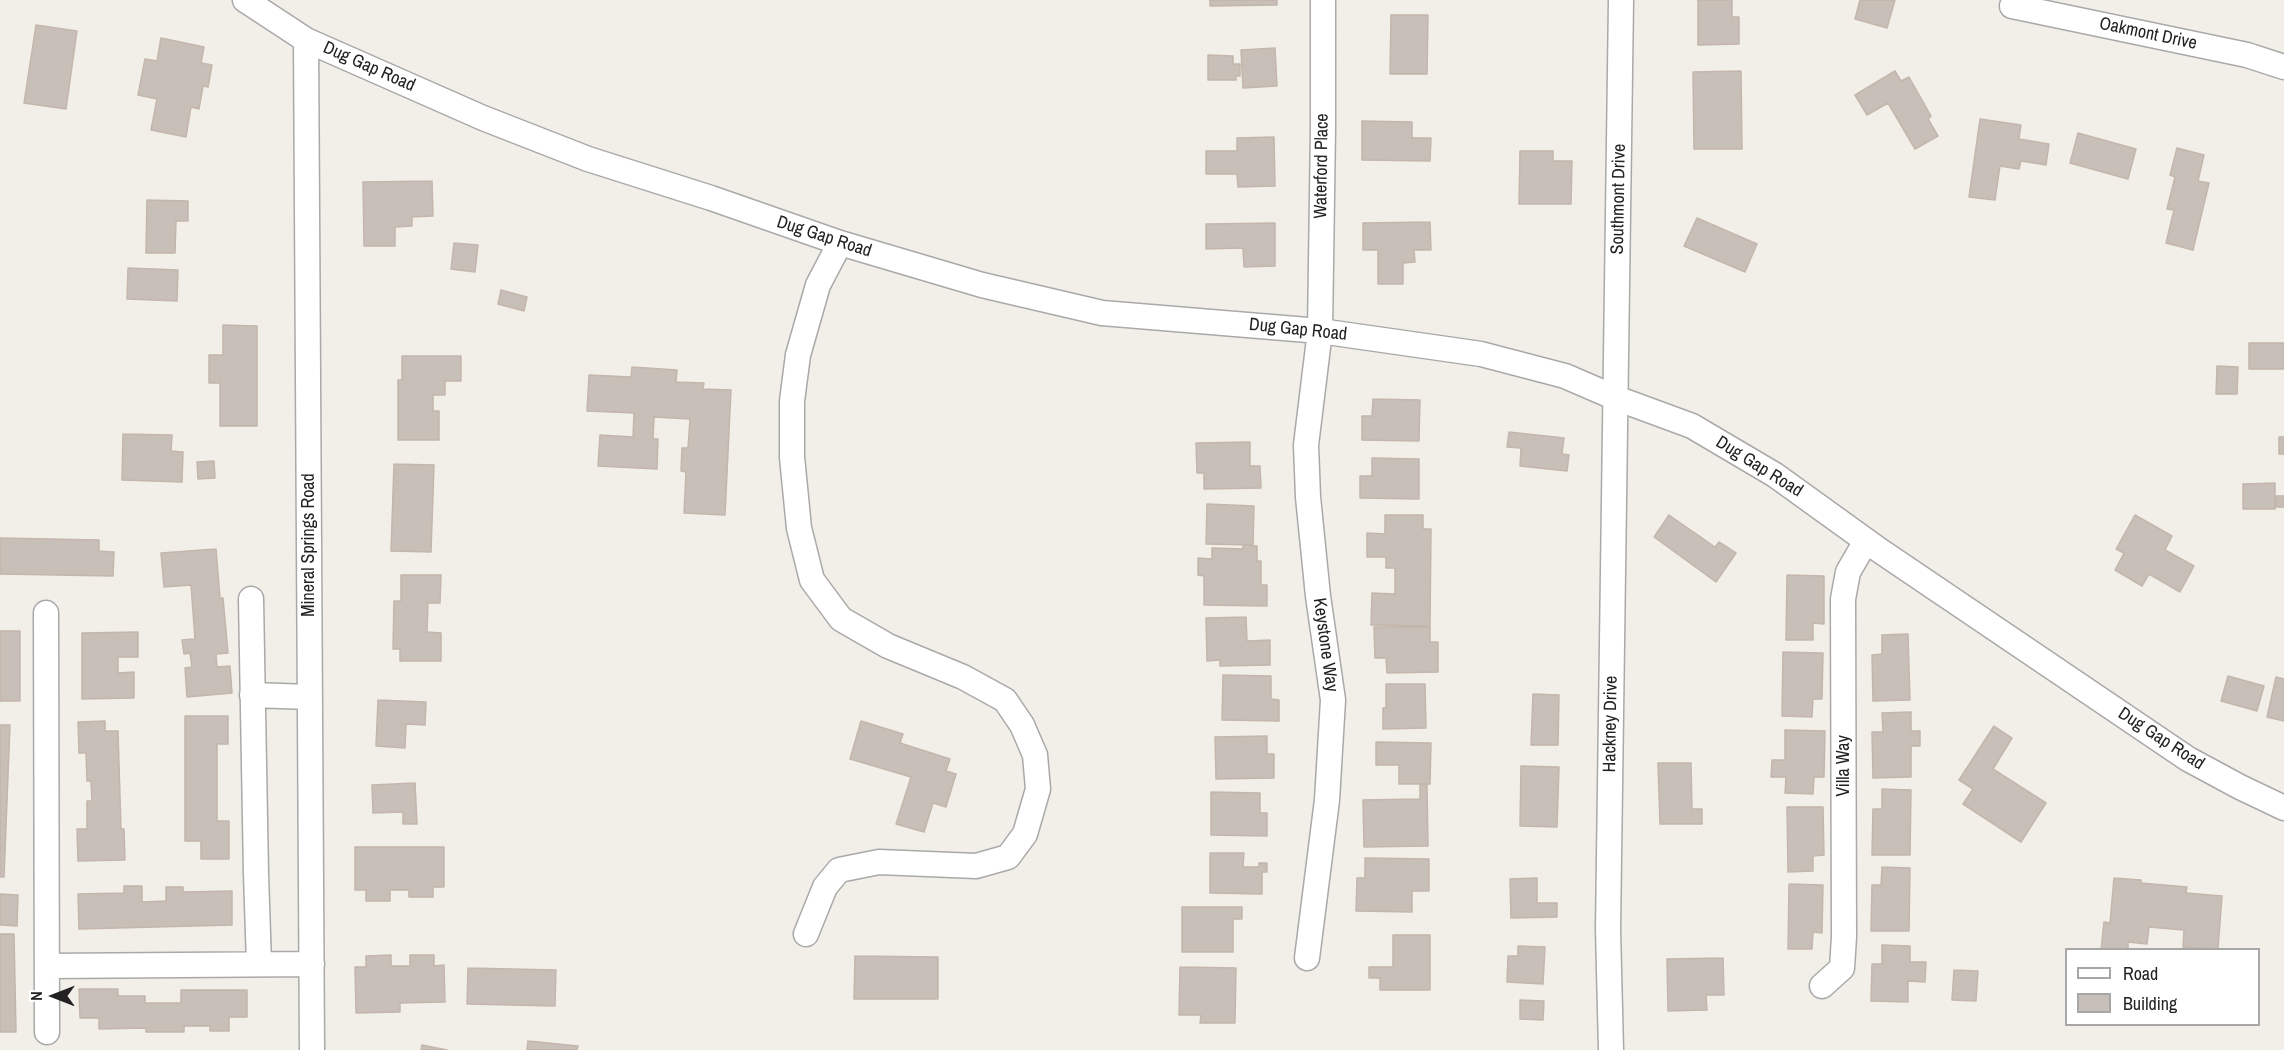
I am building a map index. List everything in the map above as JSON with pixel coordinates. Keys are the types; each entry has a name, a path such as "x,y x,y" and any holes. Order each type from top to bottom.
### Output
{"street":[{"name":"Dug Gap Road","path":"245,0 306,40 483,118 588,159 711,198 840,243 982,285 1102,313 1320,331 1481,354 1564,376 1692,426 1776,475 1866,541 2188,759 2284,808"},
{"name":"Waterford Place","path":"1320,331 1323,0"},
{"name":"Southmont Drive","path":"1616,398 1622,0"},
{"name":"Oakmont Drive","path":"2012,6 2247,55 2284,67"},
{"name":"Mineral Springs Road","path":"306,40 312,1050"},
{"path":"806,934 825,887 839,870 879,862 976,866 1008,857 1025,834 1038,789 1035,755 1022,725 1005,700 963,677 888,646 841,619 812,580 799,528 792,457 792,401 798,355 818,285 840,243"},
{"name":"Keystone Way","path":"1307,958 1327,800 1333,700 1318,596 1308,497 1306,445 1320,331"},
{"name":"Hackney Drive","path":"1611,1050 1608,929 1616,398"},
{"name":"Villa Way","path":"1822,986 1842,968 1844,937 1843,599 1848,572 1866,541"},
{"path":"251,599 259,964"},
{"path":"46,613 47,1032"},
{"path":"252,695 310,697"},
{"path":"47,966 312,964"}],"building":[{"path":"1210,0 1277,0 1277,5 1210,6"},
{"path":"1698,0 1732,0 1732,17 1739,17 1739,44 1698,45"},
{"path":"1860,0 1895,0 1887,28 1855,19"},
{"path":"1391,15 1428,15 1427,74 1390,74"},
{"path":"36,25 77,31 66,109 24,103"},
{"path":"161,38 204,47 201,63 212,65 208,87 203,86 199,109 191,107 186,137 151,130 157,99 138,95 145,59 157,61"},
{"path":"1275,48 1277,86 1243,88 1241,50"},
{"path":"1208,55 1233,56 1233,64 1240,64 1240,76 1236,76 1236,80 1208,80"},
{"path":"1741,71 1742,149 1694,149 1693,72"},
{"path":"1895,71 1901,81 1909,77 1931,116 1928,119 1938,136 1915,149 1888,103 1867,115 1855,95"},
{"path":"1980,119 2021,125 2019,139 2049,144 2046,165 2021,161 2019,169 2000,166 1995,200 1969,197"},
{"path":"1362,121 1412,122 1412,138 1431,138 1430,161 1362,160"},
{"path":"2078,133 2136,149 2128,179 2070,163"},
{"path":"1274,137 1275,186 1238,187 1237,174 1206,174 1206,151 1237,151 1237,138"},
{"path":"2177,148 2204,155 2198,181 2209,183 2193,250 2166,243 2174,210 2167,209 2175,177 2170,175"},
{"path":"1520,151 1553,151 1553,161 1572,161 1571,204 1519,204"},
{"path":"432,181 433,216 412,217 412,226 395,227 395,246 364,246 363,182"},
{"path":"147,200 188,201 188,221 176,221 175,253 146,253"},
{"path":"1697,218 1757,244 1745,272 1684,246"},
{"path":"1430,222 1431,250 1414,250 1415,262 1403,263 1403,284 1378,284 1378,250 1363,250 1363,223"},
{"path":"1275,223 1275,266 1244,267 1243,248 1206,249 1206,224"},
{"path":"454,243 478,245 475,272 451,269"},
{"path":"128,268 178,270 177,301 127,299"},
{"path":"501,290 527,297 524,311 498,304"},
{"path":"223,325 257,326 257,426 220,426 220,383 209,383 209,355 223,355"},
{"path":"2249,343 2284,343 2284,369 2249,369"},
{"path":"402,356 461,356 461,381 445,381 445,395 433,395 433,411 439,411 439,440 398,440 398,380 402,380"},
{"path":"2217,366 2238,367 2237,394 2216,394"},
{"path":"632,367 677,370 676,382 704,383 703,389 731,390 725,515 684,513 686,472 681,471 682,448 688,448 690,419 654,417 653,439 658,439 657,469 598,466 600,435 633,437 634,413 587,411 589,375 631,377"},
{"path":"1373,399 1420,400 1419,441 1362,440 1362,416 1372,416"},
{"path":"1509,432 1564,438 1562,454 1569,455 1567,471 1520,466 1521,448 1507,447"},
{"path":"123,434 172,435 171,451 183,452 182,482 122,480"},
{"path":"2279,437 2284,437 2284,454 2279,454"},
{"path":"1250,442 1250,466 1260,466 1261,488 1204,489 1204,473 1197,473 1196,443"},
{"path":"1372,458 1419,459 1419,499 1360,498 1360,476 1372,476"},
{"path":"214,461 215,478 198,479 197,462"},
{"path":"394,464 434,465 431,552 391,551"},
{"path":"2275,483 2275,509 2243,509 2243,484"},
{"path":"2276,496 2284,496 2284,507 2276,507"},
{"path":"1207,504 1254,506 1253,545 1206,544"},
{"path":"1385,515 1423,515 1423,529 1431,529 1430,626 1371,625 1372,593 1395,594 1395,568 1386,568 1386,557 1367,557 1367,533 1385,534"},
{"path":"1669,515 1715,547 1719,542 1736,553 1716,582 1654,537"},
{"path":"2135,515 2172,536 2165,550 2194,566 2180,592 2149,574 2142,586 2115,570 2124,553 2116,549"},
{"path":"0,538 99,540 99,551 114,552 113,576 0,574"},
{"path":"1243,545 1257,546 1257,561 1261,561 1261,585 1267,585 1267,606 1204,605 1204,576 1198,575 1198,558 1212,559 1212,548 1243,549"},
{"path":"216,549 228,653 216,654 217,667 230,666 232,693 187,697 185,668 192,667 190,653 184,654 182,640 195,639 191,585 164,587 161,553"},
{"path":"401,575 441,575 440,603 428,603 427,632 441,633 441,661 400,661 400,649 393,649 394,601 401,601"},
{"path":"1787,575 1824,576 1824,624 1813,623 1813,640 1786,640"},
{"path":"1246,617 1247,641 1270,640 1270,665 1220,666 1220,660 1207,661 1206,618"},
{"path":"1374,627 1430,627 1430,642 1438,642 1438,672 1387,673 1386,658 1375,658"},
{"path":"0,631 20,631 20,701 0,701"},
{"path":"138,632 138,657 118,657 118,673 134,672 134,698 82,699 82,633"},
{"path":"1908,634 1910,700 1873,701 1872,655 1882,654 1882,635"},
{"path":"1783,652 1823,653 1822,699 1813,699 1812,717 1782,716"},
{"path":"1223,675 1271,676 1271,699 1279,700 1279,721 1222,720"},
{"path":"2228,676 2264,686 2257,711 2221,701"},
{"path":"2276,677 2284,679 2284,721 2267,717"},
{"path":"1386,684 1425,684 1426,728 1383,729"},
{"path":"1533,694 1559,695 1558,745 1531,745"},
{"path":"378,700 426,702 425,725 406,724 405,748 376,746"},
{"path":"1911,712 1911,731 1920,731 1920,746 1911,746 1911,777 1873,778 1872,732 1883,732 1882,713"},
{"path":"185,716 228,716 228,744 217,744 217,821 229,821 229,859 201,859 201,841 185,841"},
{"path":"105,721 105,731 118,731 121,829 124,829 125,860 78,861 77,829 87,829 87,801 92,801 91,781 87,781 86,753 79,753 78,722"},
{"path":"861,721 903,734 900,743 950,759 946,771 956,774 946,807 933,803 924,832 896,824 911,777 850,759"},
{"path":"0,725 10,725 4,877 0,877"},
{"path":"1994,726 2012,738 1993,769 2046,803 2021,842 1963,804 1973,789 1959,780"},
{"path":"1785,730 1825,731 1824,777 1814,777 1813,794 1785,793 1786,777 1771,777 1772,760 1785,760"},
{"path":"1267,736 1267,754 1274,754 1274,778 1216,779 1215,737"},
{"path":"1376,742 1431,743 1430,784 1399,784 1399,765 1376,765"},
{"path":"1658,763 1691,763 1692,809 1702,809 1702,824 1660,824"},
{"path":"1521,766 1559,767 1557,827 1520,826"},
{"path":"415,783 417,824 403,824 403,812 373,813 372,785"},
{"path":"1420,785 1427,785 1428,846 1364,847 1363,800 1420,799"},
{"path":"1882,789 1911,790 1910,855 1872,855 1873,809 1882,809"},
{"path":"1211,792 1260,793 1260,813 1267,813 1267,836 1211,835"},
{"path":"1787,807 1823,807 1824,855 1813,856 1813,871 1788,872"},
{"path":"355,847 444,847 444,887 433,887 433,897 409,897 409,890 390,890 390,901 366,901 366,890 355,890"},
{"path":"1210,853 1244,853 1243,867 1259,867 1259,863 1267,863 1267,872 1262,872 1262,894 1210,893"},
{"path":"1365,858 1429,859 1429,891 1412,891 1412,912 1356,911 1357,878 1365,878"},
{"path":"1882,867 1910,868 1909,931 1871,931 1872,885 1881,885"},
{"path":"1537,878 1537,903 1557,903 1557,917 1511,918 1510,879"},
{"path":"2114,878 2187,887 2186,893 2222,896 2218,948 2183,947 2184,930 2149,927 2147,944 2128,942 2128,948 2101,948 2104,922 2110,923"},
{"path":"1789,884 1823,885 1822,933 1813,932 1812,949 1788,949"},
{"path":"124,886 142,886 142,902 166,901 166,887 183,887 183,892 232,891 232,925 79,929 78,894 124,893"},
{"path":"0,894 18,895 17,926 0,925"},
{"path":"1182,907 1242,907 1242,919 1233,919 1233,952 1182,952"},
{"path":"0,934 14,934 16,1032 0,1032"},
{"path":"1393,935 1430,935 1430,990 1380,990 1380,978 1369,978 1369,967 1393,967"},
{"path":"1882,945 1910,946 1910,962 1926,962 1925,982 1908,981 1908,1002 1871,1001 1872,964 1882,964"},
{"path":"1518,946 1545,947 1543,984 1507,982 1508,956 1518,956"},
{"path":"391,955 391,966 410,966 410,955 434,955 434,966 444,965 445,1002 400,1003 400,1012 356,1013 355,967 366,967 366,956"},
{"path":"855,956 938,957 938,999 854,999"},
{"path":"1723,958 1724,995 1706,995 1707,1010 1668,1011 1667,959"},
{"path":"1180,967 1236,968 1235,1023 1200,1023 1201,1015 1179,1015"},
{"path":"468,968 556,970 555,1006 467,1004"},
{"path":"1954,970 1978,971 1976,1001 1952,1000"},
{"path":"79,989 118,989 118,996 145,996 145,1003 181,1003 181,990 247,990 247,1017 229,1017 229,1031 210,1031 210,1026 184,1026 184,1032 146,1032 146,1028 99,1029 99,1018 80,1018"},
{"path":"1520,1000 1544,1001 1543,1020 1520,1019"},
{"path":"528,1041 578,1046 577,1050 527,1050"},
{"path":"422,1045 447,1050 421,1050"}]}
